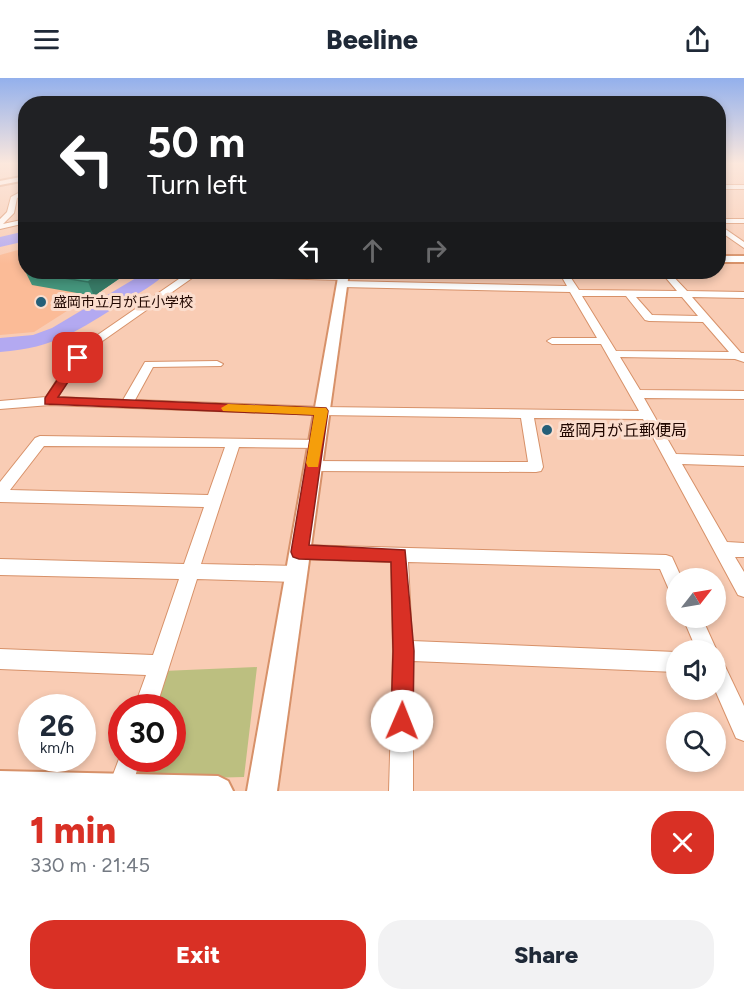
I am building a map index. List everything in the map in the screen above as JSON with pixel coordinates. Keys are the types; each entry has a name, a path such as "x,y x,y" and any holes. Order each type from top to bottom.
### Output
{"street":[{"path":"0,225 10,213 14,197"},
{"path":"726,221 744,221"},
{"path":"0,225 18,222"},
{"path":"726,232 744,246"},
{"path":"726,259 744,259"},
{"path":"50,401 69,369 87,346 184,279"},
{"path":"262,791 343,279"},
{"path":"361,279 629,294 743,296"},
{"path":"567,279 648,415 744,589"},
{"path":"671,279 742,358"},
{"path":"629,294 649,318 706,319"},
{"path":"552,340 604,341"},
{"path":"613,354 742,358"},
{"path":"126,405 149,364 217,364"},
{"path":"636,394 744,395"},
{"path":"0,405 50,401 322,411 648,415"},
{"path":"313,466 536,467 527,414"},
{"path":"0,495 40,441 317,443"},
{"path":"149,694 233,442"},
{"path":"673,459 744,460"},
{"path":"0,495 213,501"},
{"path":"722,549 744,550"},
{"path":"299,552 666,562 668,568"},
{"path":"399,555 404,651 401,791"},
{"path":"0,567 296,574"},
{"path":"404,651 666,662"},
{"path":"0,659 159,664"},
{"path":"726,690 744,729"},
{"path":"120,788 125,772"},
{"path":"0,785 218,791"}],"shaded area":[{"name":"盛岡市立月が丘小学校","path":"18,250 18,279 117,279 34,332 0,335 0,255"}],"green space":[{"path":"257,667 244,777 131,780 133,772 186,772 186,694 156,694 163,671"}],"building":[{"path":"70,279 93,279 88,282"}],"waterway":[{"path":"0,242 18,238"},
{"path":"0,345 34,342 60,333 147,279"}],"slow traffic":[{"path":"228,408 322,411 313,463"}],"place":[{"name":"盛岡市立月が丘小学校","path":"41,302"},
{"name":"盛岡月が丘郵便局","path":"547,430"}],"route":[{"path":"78,358 50,401 322,411 299,552 399,555 404,651 402,721"}]}
